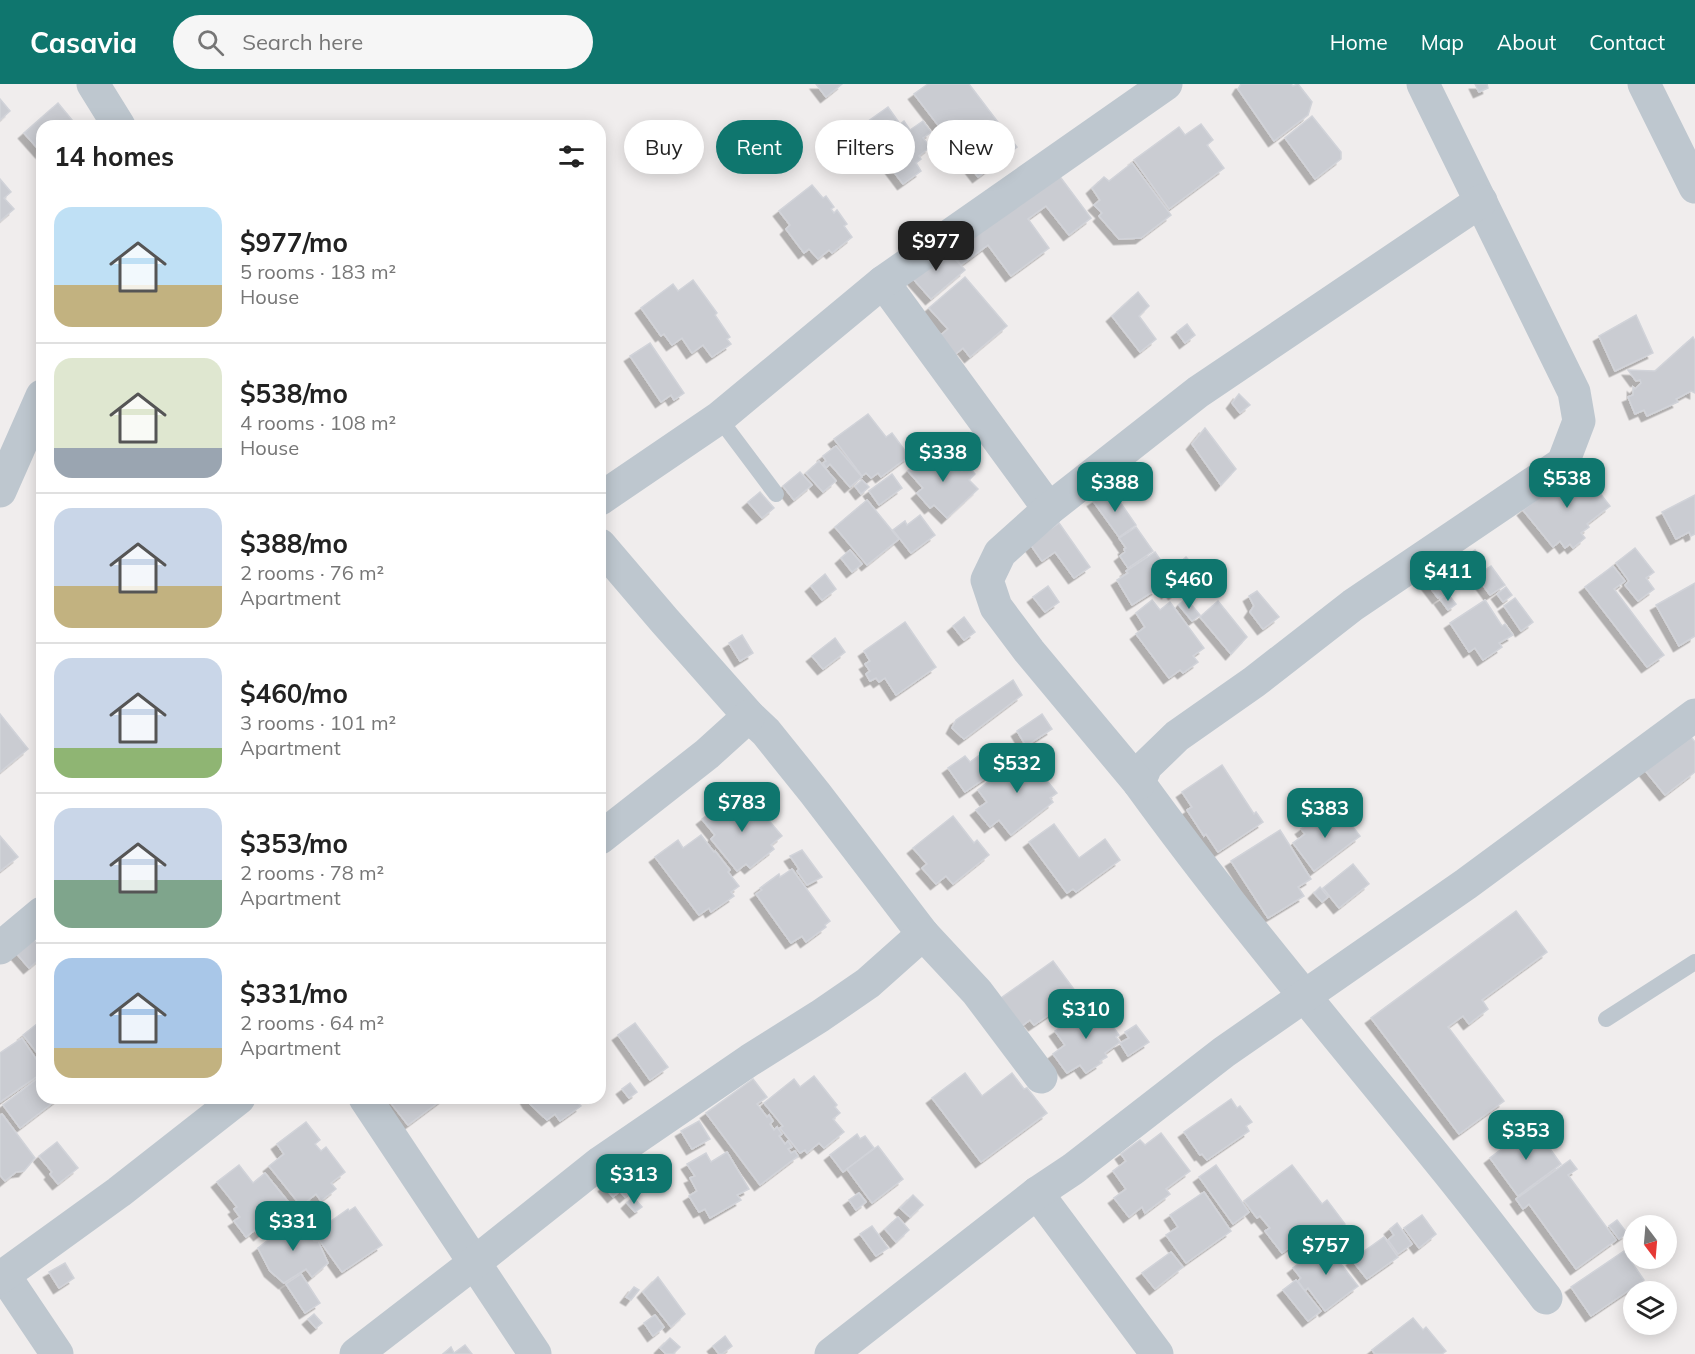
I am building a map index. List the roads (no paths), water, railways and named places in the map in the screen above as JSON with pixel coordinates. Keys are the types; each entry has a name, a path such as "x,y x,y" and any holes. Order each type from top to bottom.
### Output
{"street":[{"path":"93,84 115,120"},
{"path":"606,495 718,418 883,282 1166,84"},
{"path":"1139,783 1146,766 1177,736 1254,682 1353,605 1563,464 1579,421 1575,392 1423,84"},
{"path":"1644,84 1695,187"},
{"path":"1481,201 1198,392 1049,509 1000,553 987,580 996,607 1029,651 1139,783 1168,824 1304,997 1449,1173 1546,1298"},
{"path":"883,282 1049,509"},
{"path":"0,491 36,410"},
{"path":"606,551 664,620 766,732 923,934 977,992 1041,1077"},
{"path":"833,1353 1036,1193 1073,1169 1224,1052 1466,884 1695,715"},
{"path":"606,833 750,717"},
{"path":"0,948 36,918"},
{"path":"356,1354 601,1162 868,983 923,934"},
{"path":"57,1354 2,1277 119,1192 231,1104"},
{"path":"369,1104 535,1354"},
{"path":"1036,1193 1157,1354"}],"lane":[{"path":"718,418 776,494"},
{"path":"1606,1019 1695,962"}]}
